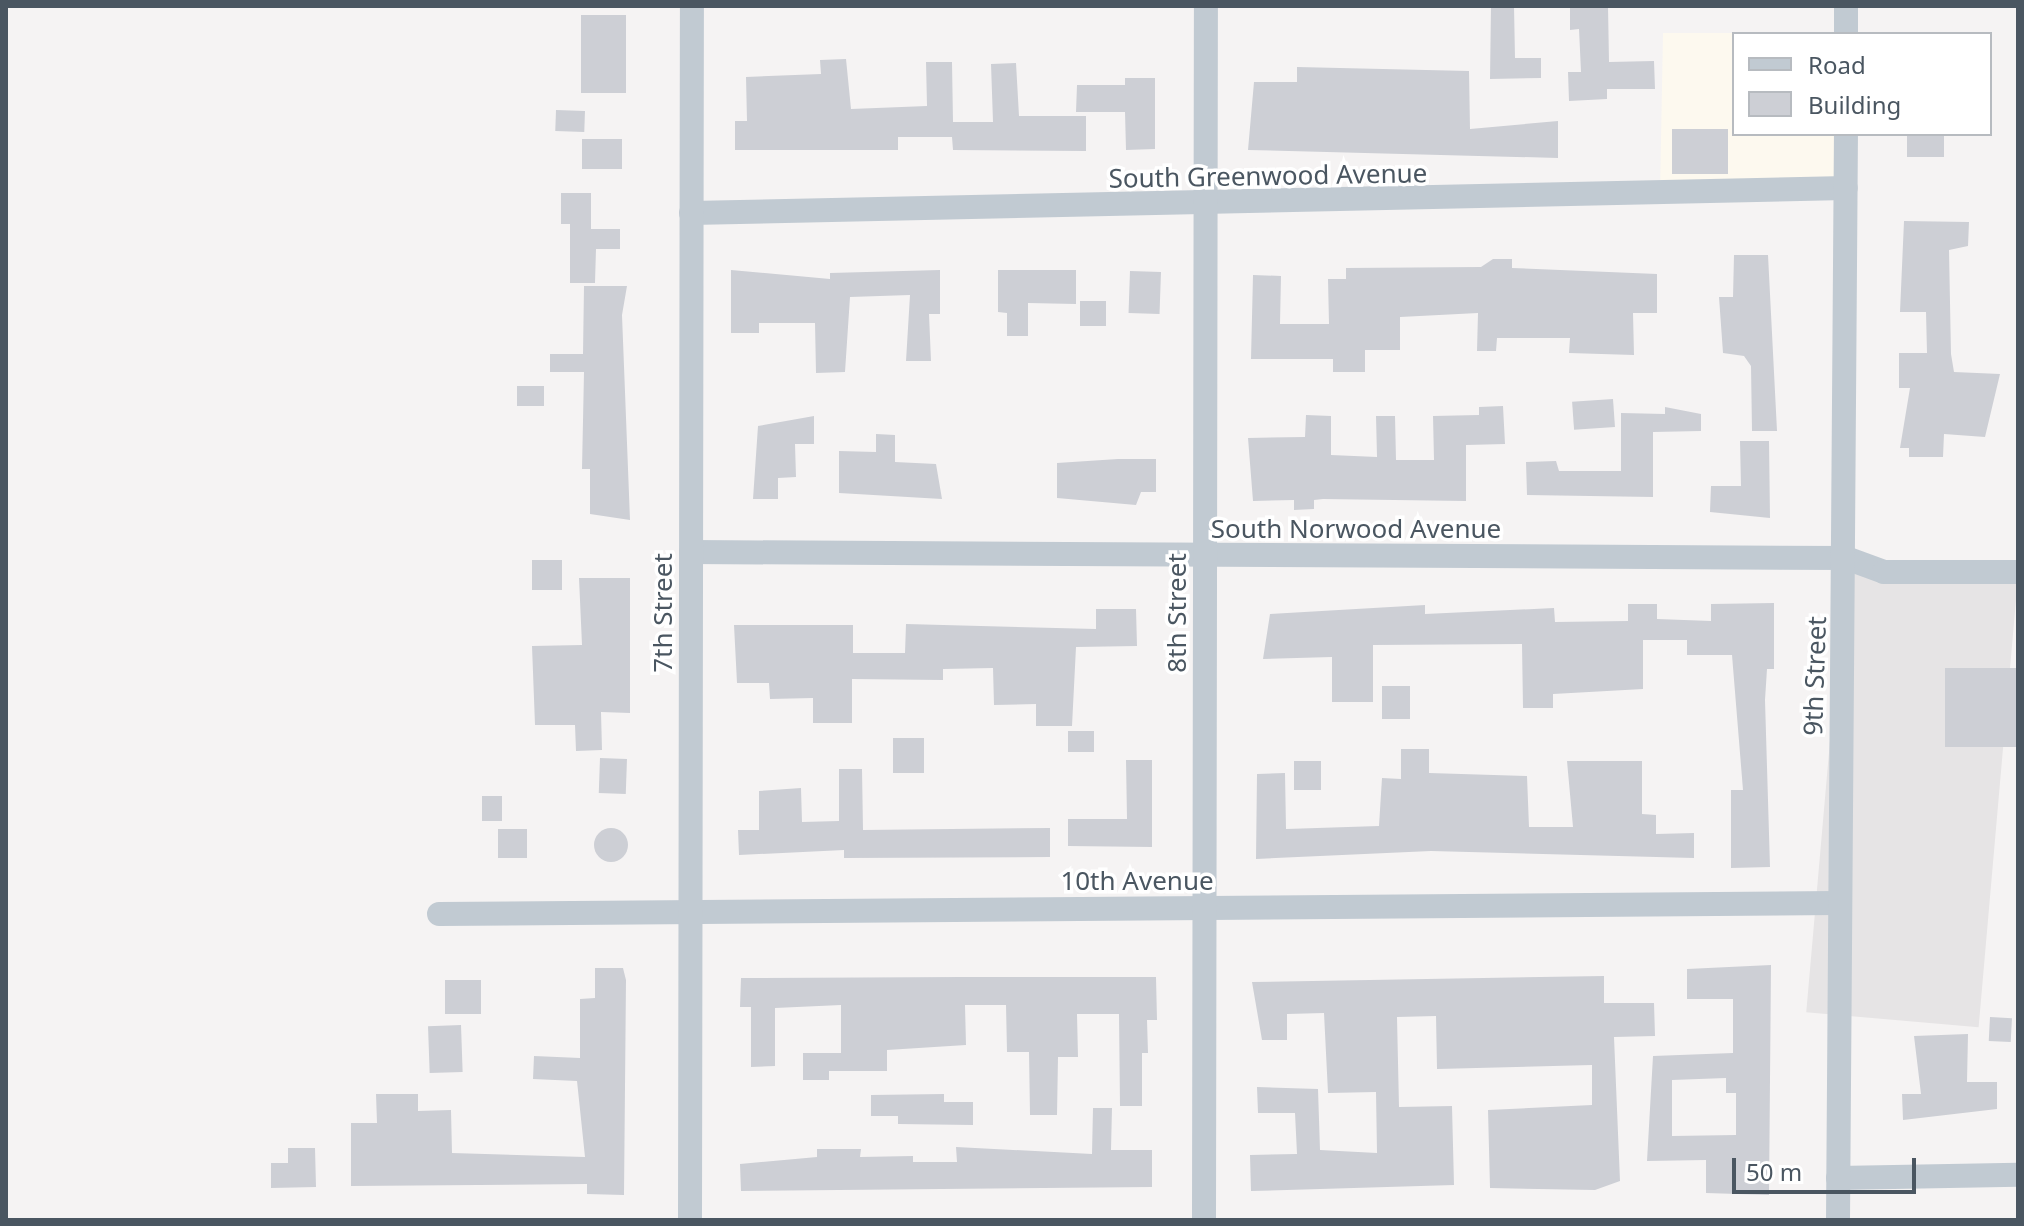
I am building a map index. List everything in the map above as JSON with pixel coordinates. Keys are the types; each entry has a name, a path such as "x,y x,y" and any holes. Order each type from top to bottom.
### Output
{"street":[{"name":"7th Street","path":"690,1220 692,6"},
{"name":"8th Street","path":"1204,1220 1206,6"},
{"path":"1846,6 1846,32"},
{"name":"9th Street","path":"1838,1220 1836,903 1846,558 1846,136"},
{"name":"South Greenwood Avenue","path":"691,213 1206,207 1846,188"},
{"name":"South Norwood Avenue","path":"691,552 1846,558 1884,572 2018,572"},
{"name":"10th Avenue","path":"439,914 1836,903"},
{"path":"1838,1178 2018,1175"}],"shaded area":[{"path":"1663,33 1732,33 1732,136 1846,136 1846,188 1660,193"},
{"path":"1846,558 2018,573 1979,1027 1806,1012"}],"building":[{"path":"1491,6 1514,6 1515,58 1541,58 1541,78 1490,79"},
{"path":"1570,6 1608,6 1609,62 1654,61 1655,89 1607,89 1607,99 1569,101 1568,72 1581,72 1579,29 1570,30"},
{"path":"581,15 626,15 626,93 581,93"},
{"path":"846,59 851,109 927,106 926,62 952,62 953,122 993,122 991,64 1016,63 1019,116 1086,116 1086,151 953,150 952,137 898,137 898,150 735,150 735,121 747,121 746,77 821,74 820,60"},
{"path":"1297,67 1469,71 1470,129 1558,121 1558,158 1248,150 1254,82 1297,82"},
{"path":"1125,78 1155,78 1155,149 1126,150 1125,112 1076,112 1077,85 1125,85"},
{"path":"556,110 585,111 584,132 555,131"},
{"path":"1672,129 1728,129 1728,174 1672,174"},
{"path":"1907,136 1944,136 1944,157 1907,157"},
{"path":"582,139 622,139 622,169 582,169"},
{"path":"561,193 591,193 591,229 620,229 620,249 596,249 595,283 570,283 570,224 561,224"},
{"path":"1904,221 1969,222 1968,246 1949,250 1954,372 2000,374 1985,437 1944,434 1943,457 1909,457 1909,448 1900,448 1910,388 1899,388 1899,353 1927,353 1926,312 1900,312"},
{"path":"1734,255 1768,255 1777,431 1752,431 1751,366 1744,356 1723,353 1719,297 1733,297"},
{"path":"1493,259 1512,259 1512,268 1657,274 1657,313 1633,313 1634,355 1569,353 1570,338 1497,338 1496,351 1477,351 1478,313 1400,317 1400,350 1365,350 1365,372 1333,372 1333,359 1251,359 1253,275 1281,276 1280,324 1329,324 1328,279 1346,279 1346,268 1481,267"},
{"path":"731,270 830,279 830,273 940,270 940,314 929,314 931,361 906,361 910,295 850,297 845,372 816,373 815,323 759,323 759,333 731,333"},
{"path":"998,270 1076,270 1076,304 1028,303 1028,336 1007,336 1007,313 998,312"},
{"path":"1130,271 1161,272 1160,314 1129,313"},
{"path":"584,286 627,286 622,315 630,520 590,514 590,469 582,469 584,372 550,372 550,354 583,354"},
{"path":"1080,301 1106,301 1106,326 1080,326"},
{"path":"517,386 544,386 544,406 517,406"},
{"path":"1613,399 1615,427 1574,430 1572,402"},
{"path":"1503,406 1505,444 1466,445 1466,501 1323,499 1314,500 1314,509 1294,510 1294,500 1253,501 1248,438 1305,437 1306,415 1331,416 1331,455 1377,457 1376,416 1395,416 1396,460 1434,460 1433,416 1479,415 1479,407"},
{"path":"1665,407 1701,414 1701,431 1653,432 1653,497 1527,495 1526,462 1556,461 1559,471 1621,471 1621,413 1665,414"},
{"path":"814,416 814,444 795,444 796,477 778,478 778,499 753,499 758,426"},
{"path":"876,434 895,435 895,462 936,464 942,499 839,493 839,451 876,452"},
{"path":"1740,441 1769,441 1770,518 1710,512 1711,486 1741,486"},
{"path":"1156,459 1156,492 1141,492 1136,505 1057,498 1057,463"},
{"path":"532,560 562,560 562,590 532,590"},
{"path":"579,578 630,578 630,713 601,712 602,750 576,751 575,725 535,725 532,646 582,645"},
{"path":"1774,603 1774,669 1767,669 1765,700 1770,867 1731,868 1731,790 1743,790 1732,655 1687,655 1687,640 1643,640 1643,689 1553,694 1553,708 1523,708 1522,644 1373,645 1373,702 1332,702 1332,657 1263,659 1270,614 1425,605 1425,614 1554,608 1555,622 1628,621 1628,604 1657,604 1657,619 1711,621 1711,604"},
{"path":"1096,609 1136,609 1137,646 1076,647 1072,726 1036,726 1036,704 994,705 993,668 943,669 943,680 852,679 852,723 813,723 813,698 770,699 769,683 737,683 734,625 853,625 853,653 905,653 906,624 1096,629"},
{"path":"1945,668 2018,668 2018,747 1945,747"},
{"path":"1382,686 1410,686 1410,719 1382,719"},
{"path":"1068,731 1094,731 1094,752 1068,752"},
{"path":"893,738 924,738 924,773 893,773"},
{"path":"1401,749 1429,749 1429,773 1527,776 1529,827 1573,827 1567,761 1642,761 1642,814 1656,815 1656,834 1694,833 1694,858 1431,851 1256,859 1257,774 1285,773 1286,829 1379,826 1382,778 1401,779"},
{"path":"600,758 627,759 626,794 599,793"},
{"path":"1126,760 1152,760 1152,847 1068,846 1068,819 1127,819"},
{"path":"1294,761 1321,761 1321,790 1294,790"},
{"path":"839,769 862,769 863,830 1050,828 1050,857 844,858 844,850 739,855 738,830 759,830 759,791 801,788 802,822 839,821"},
{"path":"482,796 502,796 502,821 482,821"},
{"path":"611,828 623,833 628,845 623,857 611,862 599,857 594,845 599,833"},
{"path":"498,829 527,829 527,858 498,858"},
{"path":"1771,965 1769,1195 1706,1193 1706,1160 1647,1161 1653,1056 1733,1053 1733,999 1687,999 1687,969","holes":["1726,1078 1726,1093 1736,1093 1736,1135 1672,1136 1672,1080"]},
{"path":"595,968 623,968 626,980 624,1195 587,1194 587,1184 351,1186 351,1123 377,1123 376,1094 418,1094 418,1111 451,1110 452,1153 585,1157 577,1081 533,1079 534,1056 580,1058 580,999 595,998"},
{"path":"1604,976 1604,1003 1654,1003 1655,1036 1614,1037 1620,1181 1595,1190 1490,1188 1488,1110 1592,1105 1592,1065 1437,1069 1436,1016 1397,1017 1399,1107 1452,1106 1454,1185 1251,1191 1250,1155 1297,1154 1295,1113 1258,1113 1257,1087 1318,1089 1320,1150 1377,1153 1376,1092 1328,1093 1324,1013 1287,1014 1287,1040 1262,1040 1252,982"},
{"path":"1156,977 1157,1020 1147,1020 1148,1053 1142,1053 1142,1106 1120,1106 1119,1014 1077,1014 1078,1057 1058,1057 1057,1115 1030,1115 1029,1052 1007,1052 1006,1005 965,1005 966,1045 887,1050 887,1071 829,1071 829,1080 803,1080 803,1053 841,1053 841,1005 775,1008 775,1066 751,1067 751,1007 740,1007 741,978"},
{"path":"445,980 481,980 481,1014 445,1014"},
{"path":"1990,1017 2012,1018 2011,1042 1989,1041"},
{"path":"461,1025 463,1072 430,1073 428,1026"},
{"path":"1968,1034 1967,1082 1997,1082 1997,1109 1903,1120 1902,1094 1921,1094 1914,1036"},
{"path":"944,1094 944,1102 973,1102 973,1125 898,1124 898,1116 871,1116 871,1095"},
{"path":"1093,1108 1112,1108 1111,1150 1152,1150 1152,1187 741,1191 740,1164 817,1157 817,1149 861,1149 860,1157 913,1156 913,1162 957,1162 956,1147 1092,1154"},
{"path":"288,1148 315,1148 316,1187 271,1188 271,1163 288,1163"}]}
